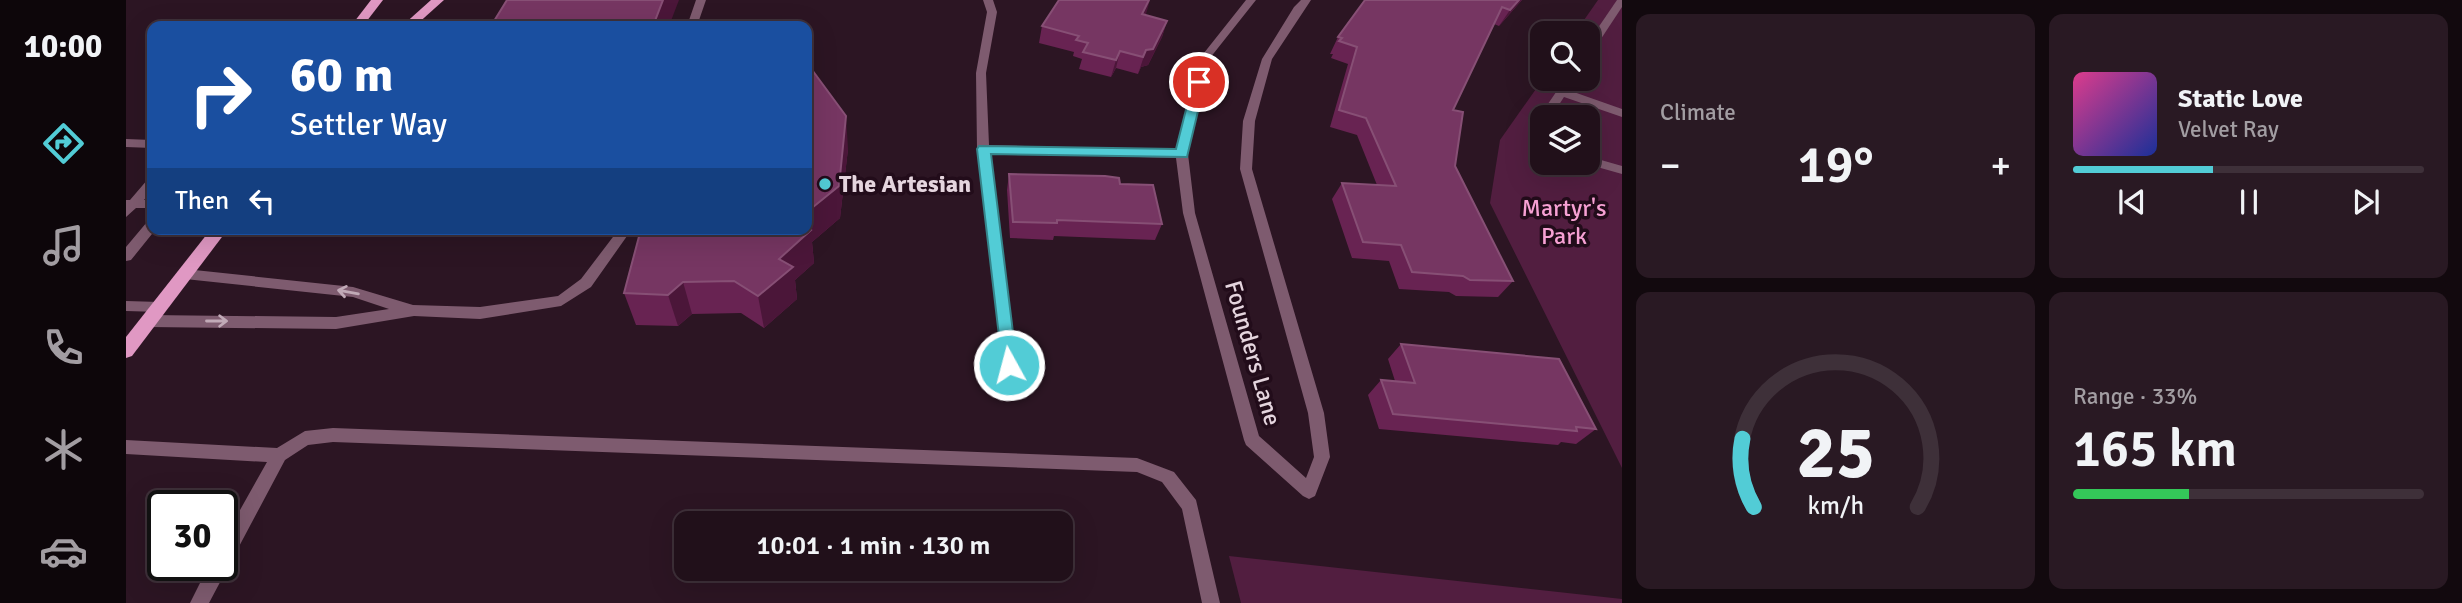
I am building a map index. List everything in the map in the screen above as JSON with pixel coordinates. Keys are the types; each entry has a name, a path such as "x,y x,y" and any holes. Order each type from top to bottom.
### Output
{"main road":[{"path":"361,21 377,0"},
{"path":"404,21 419,0"},
{"path":"414,21 438,0"},
{"path":"126,351 215,235"}],"street":[{"path":"694,21 701,0"},
{"path":"988,0 992,12 981,74 983,149 1009,365"},
{"name":"Founders Lane","path":"1251,0 1205,58 1182,154 1189,213 1252,440 1310,491 1322,457 1316,413 1246,169 1248,121 1267,59 1306,0"},
{"path":"1600,33 1622,0"},
{"path":"1553,105 1562,92 1622,113"},
{"path":"126,143 147,144"},
{"path":"983,149 1182,154"},
{"path":"1600,164 1622,170"},
{"path":"128,206 147,187"},
{"path":"128,206 147,204"},
{"path":"126,256 147,231"},
{"path":"126,306 155,314 336,323 414,310 480,313 561,301 586,283 622,235"},
{"path":"185,274 353,292 414,310"},
{"path":"238,530 279,455 305,438 333,435 1137,465 1168,477 1190,506 1211,603"},
{"path":"126,447 279,455"},
{"path":"199,603 211,581"}],"green space":[{"name":"Martyr's Park","path":"1598,0 1622,0 1622,468 1490,203 1500,140 1535,91 1600,91 1600,21 1583,21"},
{"path":"1229,556 1622,599 1622,603 1241,603"}],"building":[{"path":"507,0 663,0 655,21 494,21"},
{"path":"1059,0 1149,0 1142,14 1167,21 1153,49 1146,50 1143,57 1120,51 1116,60 1083,52 1088,43 1076,40 1079,36 1042,26"},
{"path":"1365,0 1519,0 1510,10 1502,7 1453,110 1463,112 1455,166 1513,281 1470,280 1463,276 1412,272 1401,245 1363,242 1342,183 1396,186 1366,118 1339,110 1357,47 1339,41 1342,38 1338,37"},
{"path":"812,70 846,116 839,186 812,208"},
{"path":"1009,174 1105,176 1119,178 1120,184 1153,185 1162,224 1057,220 1057,223 1013,222"},
{"path":"639,235 805,235 779,259 793,267 758,296 734,281 683,282 668,295 624,293"},
{"path":"1401,344 1559,359 1596,429 1576,427 1577,431 1393,414 1381,380 1415,383"}],"place":[{"name":"The Artesian","path":"825,184"}],"route":[{"path":"1009,365 983,149 1182,154 1199,82"}]}
